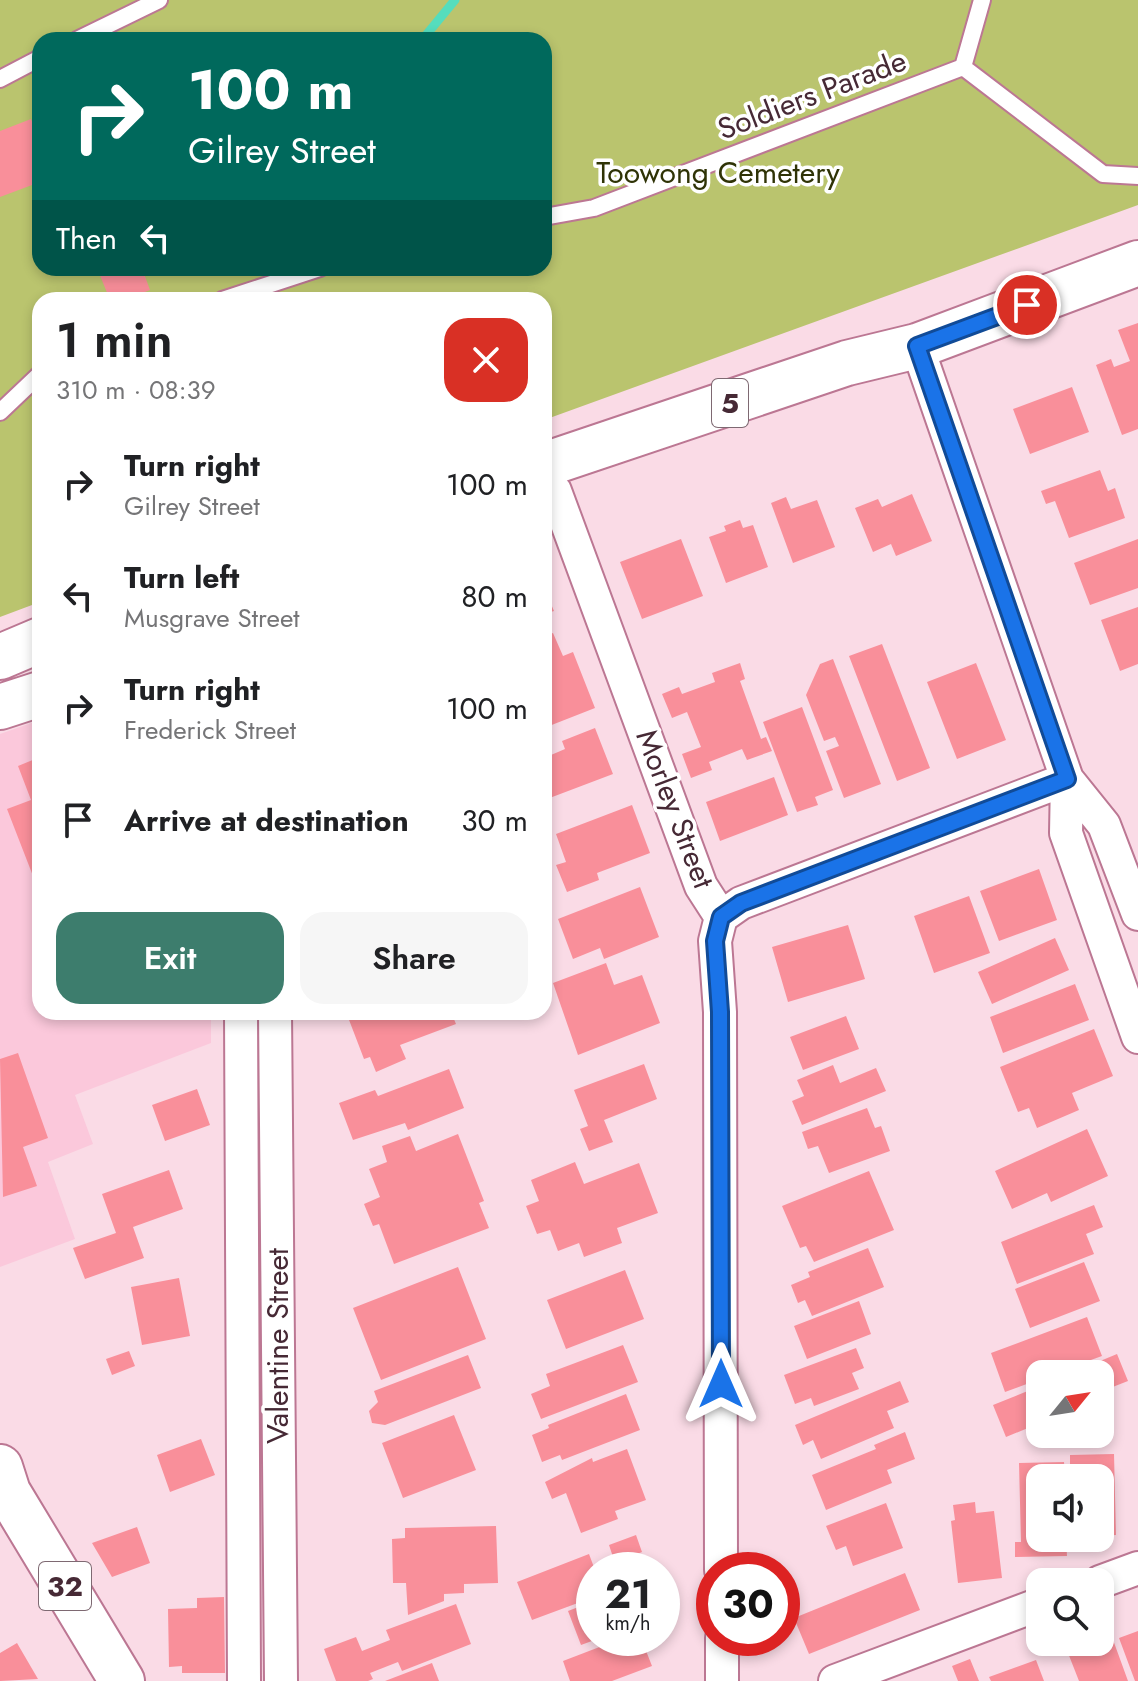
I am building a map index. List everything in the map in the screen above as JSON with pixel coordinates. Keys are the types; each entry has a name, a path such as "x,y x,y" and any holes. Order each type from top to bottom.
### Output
{"main road":[{"name":"5","path":"552,484 855,384 917,346 1138,263"},
{"path":"0,707 32,697"},
{"name":"32","path":"3,1481 122,1681"}],"street":[{"path":"917,346 1067,779 1104,825 1138,914"},
{"name":"Morley Street","path":"552,499 701,886 721,917 715,941 720,1012 721,1552"},
{"path":"721,917 741,903 1067,779"},
{"path":"1067,779 1066,833 1138,1037"},
{"name":"Valentine Street","path":"241,1020 244,1681"},
{"name":"Valentine Street","path":"275,1020 281,1681"},
{"path":"1114,1577 1138,1568"},
{"path":"835,1681 1026,1609"},
{"path":"722,1656 722,1681"}],"lane":[{"path":"93,32 159,0"},
{"path":"982,0 963,67 1103,174 1138,176"},
{"path":"0,79 32,62"},
{"name":"Soldiers Parade","path":"552,216 594,208 963,67"},
{"path":"246,292 296,276"},
{"path":"0,412 32,382"}],"shaded area":[{"path":"32,723 32,1020 211,1020 211,1043 75,1095 93,1144 48,1162 75,1239 0,1267 0,734"}],"green space":[{"name":"Toowong Cemetery","path":"0,0 1138,0 1138,205 552,417 552,292 32,292 32,605 0,617"}],"building":[{"path":"31,119 32,122 32,185 0,197 0,131"},
{"path":"100,276 145,276 150,290 145,292 107,292"},
{"path":"1138,323 1138,429 1122,435 1096,365 1111,359 1114,367 1130,361 1118,330"},
{"path":"1072,387 1089,432 1030,454 1013,409"},
{"path":"1100,470 1108,491 1115,488 1125,518 1069,538 1055,501 1046,504 1041,491"},
{"path":"912,494 932,541 896,556 891,544 873,552 855,508 878,499 882,507"},
{"path":"786,497 791,509 817,500 835,547 793,563 771,503"},
{"path":"740,520 743,528 753,525 768,567 726,583 709,537 726,531 724,526"},
{"path":"681,539 703,596 642,619 620,562"},
{"path":"1138,539 1138,588 1090,605 1074,563"},
{"path":"1138,607 1138,664 1120,671 1101,620"},
{"path":"552,633 563,656 573,652 595,708 552,725"},
{"path":"882,644 930,768 897,781 849,656"},
{"path":"833,659 881,784 844,798 826,751 839,746 835,737 824,741 806,695 820,664"},
{"path":"740,663 745,679 740,681 761,739 766,737 772,751 747,760 742,749 709,762 712,770 691,778 682,754 701,747 687,712 672,718 662,694 679,687 682,694 715,682 712,673"},
{"path":"976,663 1006,740 957,759 927,682"},
{"path":"802,707 833,790 815,797 818,805 797,812 763,722"},
{"path":"595,728 613,774 552,797 552,755 565,749 562,741"},
{"path":"32,760 32,873 7,809 31,800 18,766"},
{"path":"774,777 788,815 720,841 706,802"},
{"path":"632,805 650,853 597,873 599,880 567,892 556,865 566,862 556,834"},
{"path":"1039,869 1057,920 999,941 980,891"},
{"path":"640,887 659,937 604,959 600,948 573,959 558,919"},
{"path":"969,896 990,953 934,973 914,916"},
{"path":"848,925 865,979 788,1002 772,947"},
{"path":"1055,938 1069,970 992,1004 978,972"},
{"path":"606,963 614,985 642,975 660,1023 578,1055 553,983"},
{"path":"1075,984 1089,1020 1003,1053 990,1017"},
{"path":"846,1016 859,1049 803,1070 790,1037"},
{"path":"349,1020 454,1020 456,1024 400,1045 406,1059 376,1072 370,1057 364,1059"},
{"path":"1094,1029 1113,1076 1072,1093 1079,1110 1037,1128 1029,1108 1018,1112 1000,1067"},
{"path":"18,1053 48,1138 23,1147 37,1186 3,1197 0,1059"},
{"path":"644,1064 657,1099 604,1120 613,1142 589,1151 580,1129 588,1126 574,1090"},
{"path":"833,1065 840,1083 876,1068 886,1091 802,1125 792,1101 804,1096 797,1080"},
{"path":"449,1069 464,1108 408,1130 405,1123 353,1140 339,1103 375,1090 378,1096"},
{"path":"197,1089 210,1125 165,1141 152,1105"},
{"path":"867,1108 875,1128 881,1126 890,1151 829,1173 818,1146 808,1149 802,1132"},
{"path":"1087,1129 1108,1176 1051,1202 1047,1193 1012,1209 995,1171"},
{"path":"458,1134 484,1201 479,1203 489,1228 394,1264 379,1224 373,1226 364,1204 380,1197 369,1169 387,1162 382,1146 410,1136 416,1151"},
{"path":"575,1162 584,1184 639,1163 658,1213 617,1228 622,1243 584,1257 579,1243 558,1251 550,1230 537,1234 526,1206 539,1201 531,1180"},
{"path":"169,1170 183,1209 133,1227 144,1258 85,1279 73,1248 116,1233 102,1194"},
{"path":"869,1171 894,1230 814,1262 806,1246 800,1248 782,1206"},
{"path":"1094,1205 1103,1227 1086,1234 1094,1254 1017,1284 1001,1242"},
{"path":"868,1248 884,1287 812,1316 805,1300 798,1303 791,1285 810,1277 808,1272"},
{"path":"1084,1262 1100,1301 1030,1328 1015,1289"},
{"path":"458,1267 486,1339 381,1380 353,1308"},
{"path":"625,1270 644,1319 566,1349 547,1300"},
{"path":"179,1278 190,1336 142,1345 131,1287"},
{"path":"859,1301 871,1334 807,1359 794,1326"},
{"path":"1087,1317 1102,1356 1091,1360 1026,1360 1026,1384 1005,1392 991,1353"},
{"path":"623,1345 638,1382 541,1419 531,1394 550,1386 546,1374"},
{"path":"856,1348 864,1368 852,1373 859,1389 814,1406 811,1398 795,1404 784,1375"},
{"path":"129,1351 135,1366 112,1375 106,1359"},
{"path":"1117,1354 1128,1381 1114,1386 1114,1360 1103,1360"},
{"path":"468,1355 481,1388 385,1425 372,1423 369,1411 378,1402 374,1391"},
{"path":"900,1381 909,1402 887,1411 894,1428 821,1459 813,1440 803,1445 795,1425"},
{"path":"1026,1392 1026,1429 1006,1437 993,1405"},
{"path":"626,1394 640,1430 562,1460 560,1455 542,1462 532,1435 549,1428 548,1425"},
{"path":"454,1415 476,1470 403,1498 382,1443"},
{"path":"905,1432 915,1459 887,1470 892,1483 826,1510 812,1475 876,1449 874,1445"},
{"path":"201,1439 215,1475 170,1492 157,1455"},
{"path":"627,1449 646,1500 615,1511 618,1519 581,1533 566,1493 552,1499 545,1482 592,1458 593,1462"},
{"path":"1114,1454 1116,1535 1114,1464 1070,1464 1070,1455"},
{"path":"1064,1462 1026,1464 1026,1552 1067,1552 1067,1556 1015,1557 1015,1542 1021,1542 1019,1463"},
{"path":"975,1502 976,1513 994,1511 1002,1578 958,1583 951,1521 955,1520 953,1505"},
{"path":"886,1503 903,1548 853,1566 846,1546 836,1550 826,1526"},
{"path":"496,1526 498,1583 464,1584 464,1593 444,1594 444,1601 408,1615 406,1583 393,1583 392,1539 405,1538 405,1528"},
{"path":"137,1527 150,1563 112,1577 92,1543"},
{"path":"636,1535 642,1552 611,1552 609,1545"},
{"path":"576,1559 576,1604 532,1620 517,1582"},
{"path":"905,1573 920,1610 809,1654 800,1632 800,1616"},
{"path":"224,1597 225,1673 182,1673 182,1666 169,1667 168,1609 197,1608 197,1598"},
{"path":"456,1604 471,1644 402,1671 398,1662 370,1673 373,1679 368,1681 336,1681 324,1649 356,1637 362,1651 390,1640 386,1630"},
{"path":"576,1608 576,1632 568,1611"},
{"path":"1138,1631 1138,1681 1135,1681 1119,1638"},
{"path":"1114,1642 1128,1681 1079,1681 1069,1656 1114,1656"},
{"path":"17,1643 38,1679 0,1681 0,1653"},
{"path":"576,1656 648,1656 652,1666 612,1681 570,1681 563,1661"},
{"path":"970,1659 979,1681 958,1681 952,1666"},
{"path":"1036,1660 1044,1681 991,1681 989,1677"},
{"path":"432,1663 439,1681 385,1681"}],"waterway":[{"path":"429,32 455,0"}],"route":[{"path":"721,1384 720,1012 715,941 721,917 741,903 1067,779 917,346 1027,305"}]}
